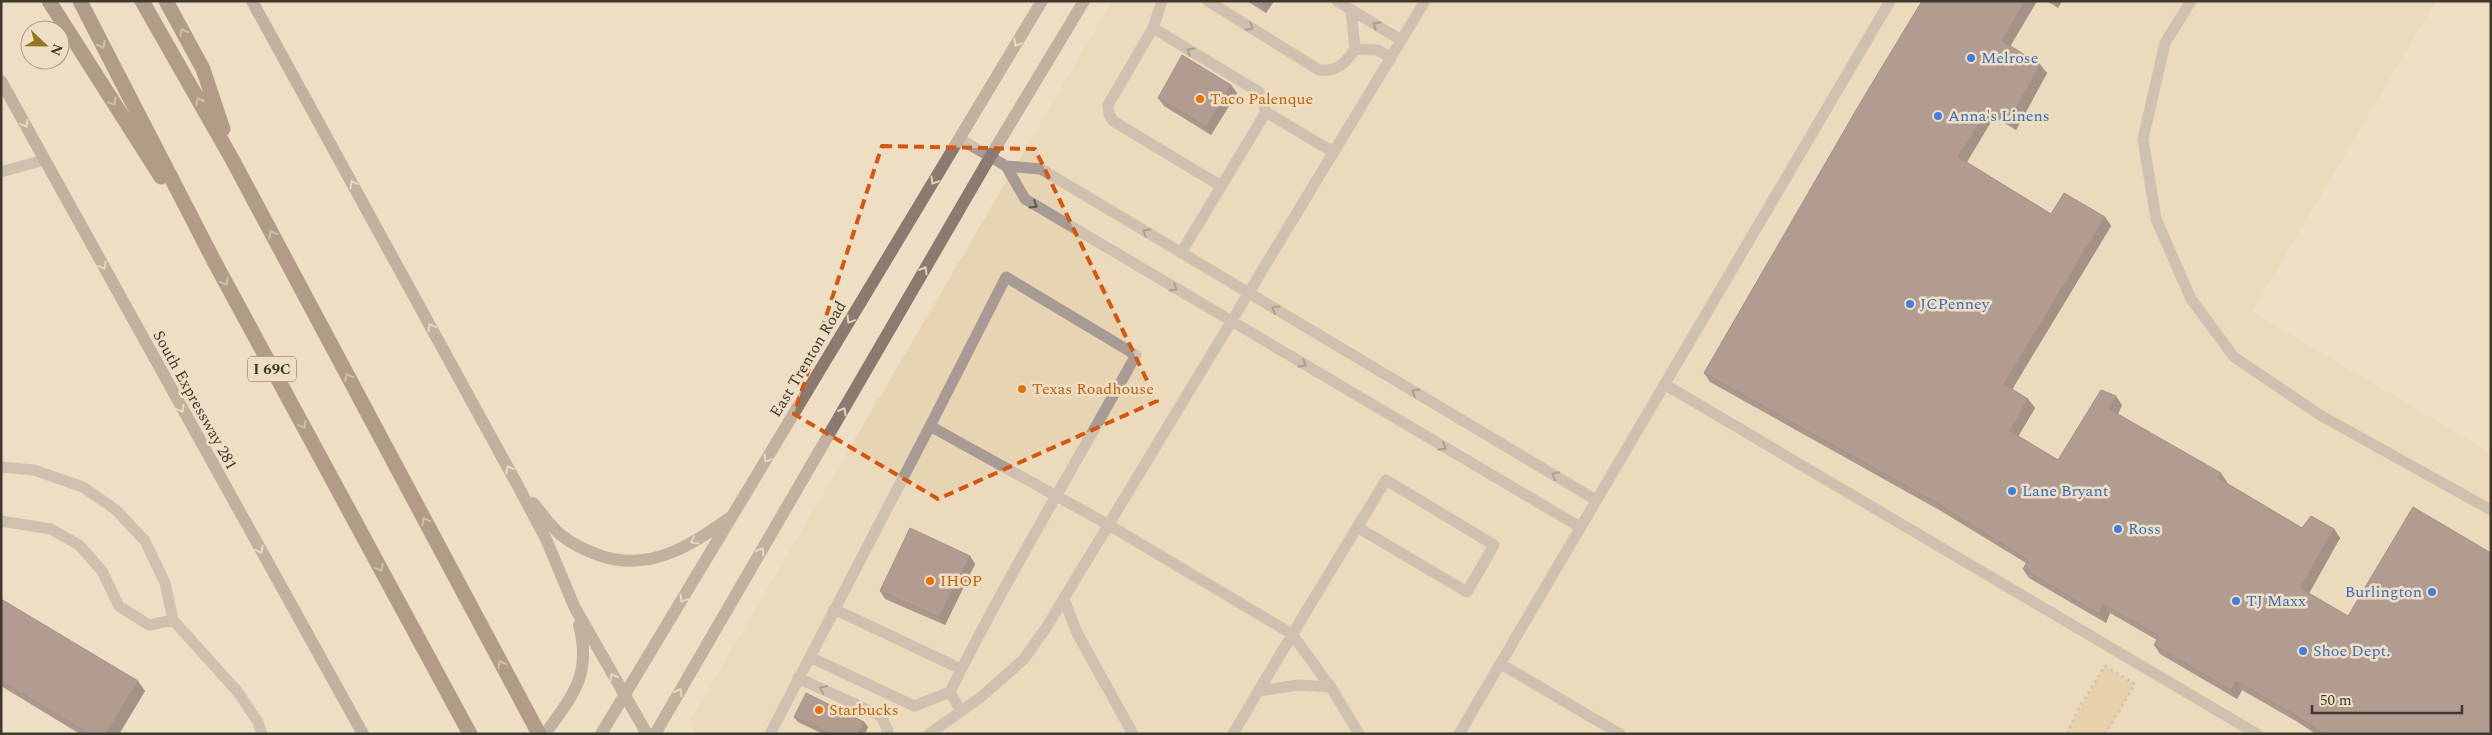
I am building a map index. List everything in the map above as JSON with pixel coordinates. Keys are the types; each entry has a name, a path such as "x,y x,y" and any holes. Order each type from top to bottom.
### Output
{"highway":[{"path":"49,1 214,261"},
{"name":"I 69C","path":"80,1 214,261 470,734"},
{"path":"142,1 232,159 539,734"},
{"path":"166,1 204,70 232,159"}],"main road":[{"path":"252,1 518,486 546,539 575,608 647,734"},
{"name":"East Trenton Road","path":"601,734 1042,1"},
{"path":"655,734 990,157 1084,1"},
{"name":"South Expressway 281","path":"3,90 44,160 363,734"},
{"path":"518,486 560,534 595,554 623,561 656,560 698,540 735,514"},
{"path":"545,734 571,697 584,665 584,643 575,608"}],"lane":[{"path":"1162,1 1153,28 1108,106 1109,114 1114,121 1221,186"},
{"path":"1208,1 1319,70 1330,72 1343,65 1355,49 1351,10"},
{"path":"1337,1 1402,40"},
{"path":"1459,734 1890,1"},
{"path":"2190,1 2165,43 2143,139 2156,219 2191,299 2234,357 2320,415 2491,510"},
{"path":"929,734 981,697 1024,659 1064,599 1424,2"},
{"path":"1153,28 1259,92 1266,112 1333,152"},
{"path":"1355,49 1378,50 1390,58"},
{"path":"1181,253 1266,112"},
{"path":"960,139 1006,166 1041,169 1596,500"},
{"path":"1,172 44,160"},
{"path":"1006,166 1024,199 1580,527"},
{"path":"770,734 1006,277 1136,355 950,692 914,706 810,657"},
{"path":"1664,384 2256,734"},
{"path":"930,426 1109,525 1292,634 1331,687 1359,734"},
{"path":"1,467 34,470 83,487 116,510 145,541 164,583 173,620 237,691 258,722 262,734"},
{"path":"1233,734 1292,634 1386,480 1494,545 1466,592 1357,528"},
{"path":"1,521 51,529 79,545 102,571 119,606 149,625 173,620"},
{"path":"1064,599 1077,633 1133,734"},
{"path":"834,609 961,670"},
{"path":"1501,664 1620,734"},
{"path":"798,678 881,716 888,731 886,734"},
{"path":"1258,691 1298,685 1331,687"},
{"path":"950,692 961,711"}],"path":[{"path":"2067,734 2079,708 2105,666 2135,684 2105,734"}],"highlighted area":[{"path":"882,146 1035,149 1157,401 938,499 794,414"}],"shaded area":[{"path":"1112,1 2436,1 2252,312 2491,453 2491,734 696,734 689,722"},
{"path":"2105,666 2135,684 2106,734 2065,734"}],"building":[{"path":"1254,1 1263,1 1261,5"},
{"path":"1922,1 2025,1 2002,41 2040,64 2009,121 1988,108 1958,157 2051,214 2064,193 2105,217 2004,384 2028,399 2010,431 2058,460 2101,390 2116,396 2109,409 2221,473 2218,478 2302,528 2311,516 2334,529 2300,588 2348,616 2413,507 2491,553 2491,734 2324,734 2236,681 2231,690 2154,645 2159,636 2103,604 2099,614 2023,569 2028,560 1935,502 1704,373 1862,100"},
{"name":"Taco Palenque","path":"1182,55 1231,85 1206,127 1158,98"},
{"name":"IHOP","path":"910,528 970,556 939,617 880,591"},
{"path":"1,599 138,681 106,734 89,734 1,681"},
{"name":"Starbucks","path":"806,693 864,722 858,734 831,734 794,717"}],"place":[{"name":"Melrose","path":"1971,58"},
{"name":"Taco Palenque","path":"1200,99"},
{"name":"Anna's Linens","path":"1938,116"},
{"name":"JCPenney","path":"1910,304"},
{"name":"Texas Roadhouse","path":"1022,389"},
{"name":"Lane Bryant","path":"2012,491"},
{"name":"Ross","path":"2118,529"},
{"name":"IHOP","path":"930,581"},
{"name":"Burlington","path":"2432,592"},
{"name":"TJ Maxx","path":"2236,601"},
{"name":"Shoe Dept.","path":"2303,651"},
{"name":"Starbucks","path":"819,710"}]}
